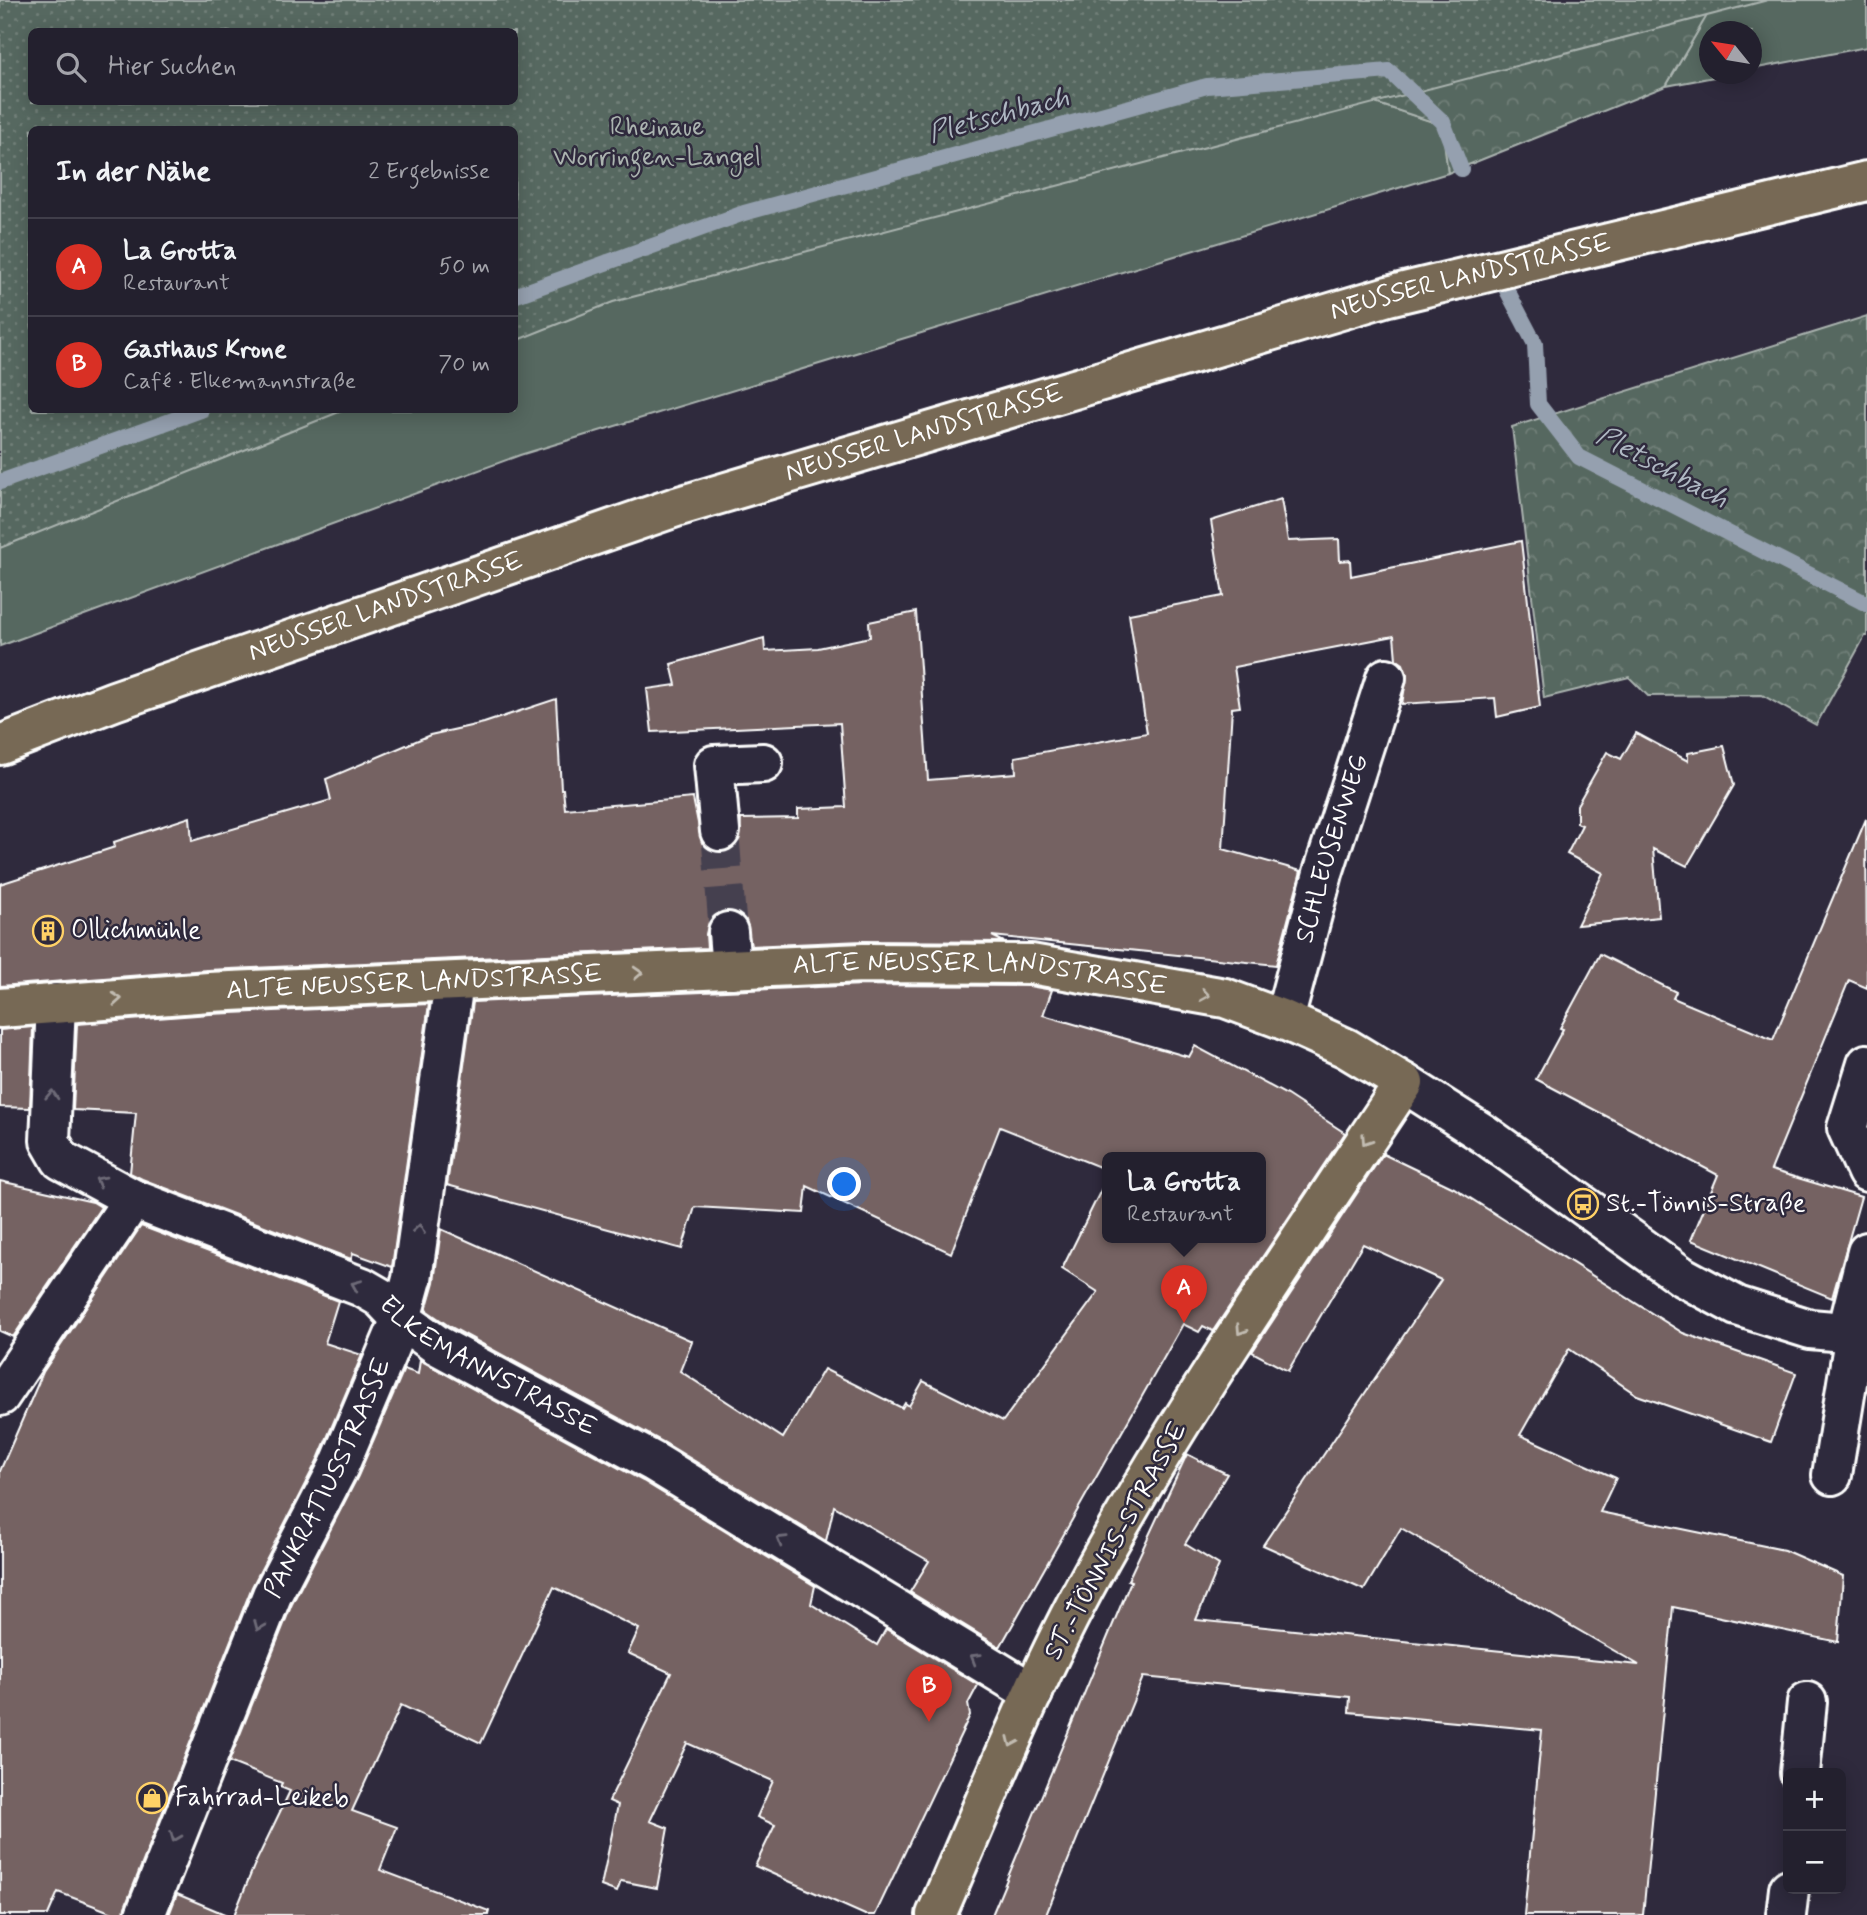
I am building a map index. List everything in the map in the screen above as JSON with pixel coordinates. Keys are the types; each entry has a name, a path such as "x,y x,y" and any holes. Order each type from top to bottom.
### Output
{"main road":[{"name":"NEUSSER LANDSTRASSE","path":"0,745 114,701 676,507 1388,296 1867,181"},
{"name":"ALTE NEUSSER LANDSTRASSE","path":"0,1008 209,992 454,982 730,951 863,963 1031,964 1224,998 1284,1020 1346,1048 1404,1083"},
{"name":"ST.-TÖNNIS-STRASSE","path":"936,1915 1034,1693 1091,1576 1161,1452 1404,1083"}],"street":[{"name":"SCHLEUSENWEG","path":"1284,1020 1323,873 1356,764 1386,678"},
{"path":"720,831 714,765 763,763"},
{"name":"PANKRATIUSSTRASSE","path":"145,1915 272,1595 339,1466 401,1320 412,1279 454,982"},
{"name":"ELKEMANNSTRASSE","path":"56,1003 50,1141 61,1160 133,1199 362,1287 381,1298 401,1320 437,1345 654,1462 1034,1693"},
{"path":"1867,1064 1847,1128 1867,1172"},
{"name":"ALTE NEUSSER LANDSTRASSE","path":"1404,1083 1484,1134 1683,1277 1737,1306 1810,1329 1856,1333"},
{"path":"0,1396 133,1199"},
{"path":"1832,1475 1867,1252"},
{"path":"1800,1768 1807,1702"},
{"path":"1786,1915 1788,1894"}],"green space":[{"path":"0,0 1241,59 1443,125 1448,173 520,455 0,646"},
{"name":"Rheinaue Worringen-Langel","path":"0,0 1768,0 613,302 518,340 518,126 28,126 28,413 337,413 0,548"},
{"path":"1616,0 1867,0 1867,47 1762,67 1762,21 1699,21 1699,29"},
{"path":"1716,0 1704,21 1699,21 1699,29 1666,86 1448,173 1442,125 1241,59"},
{"path":"1699,29 1699,80 1666,86"},
{"path":"1867,316 1867,636 1816,725 1762,695 1648,696 1629,677 1544,698 1512,427"}],"building":[{"path":"1281,499 1288,541 1339,539 1340,561 1350,560 1351,576 1521,541 1540,707 1497,717 1495,698 1402,704 1407,674 1403,664 1396,659 1394,636 1234,667 1240,707 1232,708 1223,849 1301,871 1276,965 992,936 1004,942 863,941 751,946 746,920 738,913 727,910 716,914 709,922 707,948 207,970 0,986 0,884 115,847 114,842 190,817 192,841 331,800 326,779 430,735 484,723 556,699 561,789 565,809 693,798 702,843 710,850 721,853 732,849 739,841 741,819 798,818 798,809 846,807 840,723 652,732 647,689 676,685 671,664 764,638 765,651 818,648 870,637 869,622 916,612 928,780 1016,773 1015,757 1147,733 1129,614 1223,596 1211,521"},
{"path":"1636,733 1688,761 1688,753 1724,746 1734,785 1687,866 1653,849 1659,917 1577,925 1603,873 1567,854 1582,825 1577,823 1577,805 1607,752 1621,759"},
{"path":"1866,819 1867,988 1849,980 1771,1170 1861,1197 1832,1298 1691,1240 1718,1175 1536,1079 1600,954 1676,992 1673,998 1773,1040"},
{"path":"863,985 1029,986 1052,990 1043,1015 1189,1057 1195,1046 1287,1095 1345,1133 1213,1331 1203,1326 1199,1332 1183,1324 1000,1647 910,1592 929,1561 834,1506 826,1541 665,1443 449,1326 426,1310 434,1282 441,1229 692,1341 680,1371 783,1438 824,1369 902,1408 905,1403 909,1406 923,1381 1003,1421 1098,1292 1062,1269 1102,1188 1102,1243 1266,1243 1266,1152 1102,1152 1102,1168 1000,1127 951,1253 807,1186 804,1213 695,1207 682,1249 447,1185 473,1002"},
{"path":"429,1004 392,1267 353,1253 351,1259 142,1179 130,1173 136,1113 73,1110 77,1024 210,1014"},
{"path":"33,1027 30,1108 0,1107 0,1030"},
{"path":"1383,1154 1454,1188 1683,1333 1796,1373 1771,1442 1637,1395 1569,1349 1520,1435 1616,1478 1600,1512 1784,1550 1843,1576 1838,1642 1673,1607 1643,1915 1524,1915 1542,1730 1349,1712 1350,1697 1143,1677 1046,1915 992,1915 1131,1581 1128,1580 1187,1454 1227,1474 1185,1544 1219,1565 1196,1620 1639,1665 1401,1528 1364,1590 1263,1545 1441,1280 1363,1244 1288,1371 1252,1352"},
{"path":"0,1181 93,1202 101,1207 13,1337 0,1331"},
{"path":"141,1226 338,1301 325,1343 362,1355 319,1457 252,1587 124,1915 58,1892 48,1915 0,1915 0,1471 43,1372"},
{"path":"420,1360 643,1481 815,1586 811,1604 877,1645 886,1629 978,1685 968,1704 970,1715 875,1915 865,1915 755,1866 775,1825 757,1817 773,1781 687,1743 650,1821 668,1828 657,1888 621,1881 617,1892 601,1886 618,1805 609,1801 671,1673 628,1653 639,1629 554,1587 481,1743 401,1705 352,1811 397,1827 380,1870 489,1911 488,1915 234,1915 290,1791 280,1787 282,1783 229,1762 292,1604 358,1476 404,1369 418,1374"},
{"path":"177,1894 227,1915 169,1915"}],"waterway":[{"name":"Pletschbach","path":"518,295 744,213 1207,86 1389,71 1443,122 1461,169"},
{"name":"Pletschbach","path":"1497,271 1535,344 1538,404 1579,457 1867,604"},
{"name":"Pletschbach","path":"0,482 193,413"}],"tunnel":[{"path":"720,831 728,932"}],"place":[{"name":"Ollichmühle","path":"48,931"},
{"name":"St.-Tönnis-Straße","path":"1583,1204"},
{"name":"La Grotta","path":"1184,1323"},
{"name":"Gasthaus Krone","path":"929,1722"},
{"name":"Fahrrad-Leikeb","path":"152,1798"}]}
